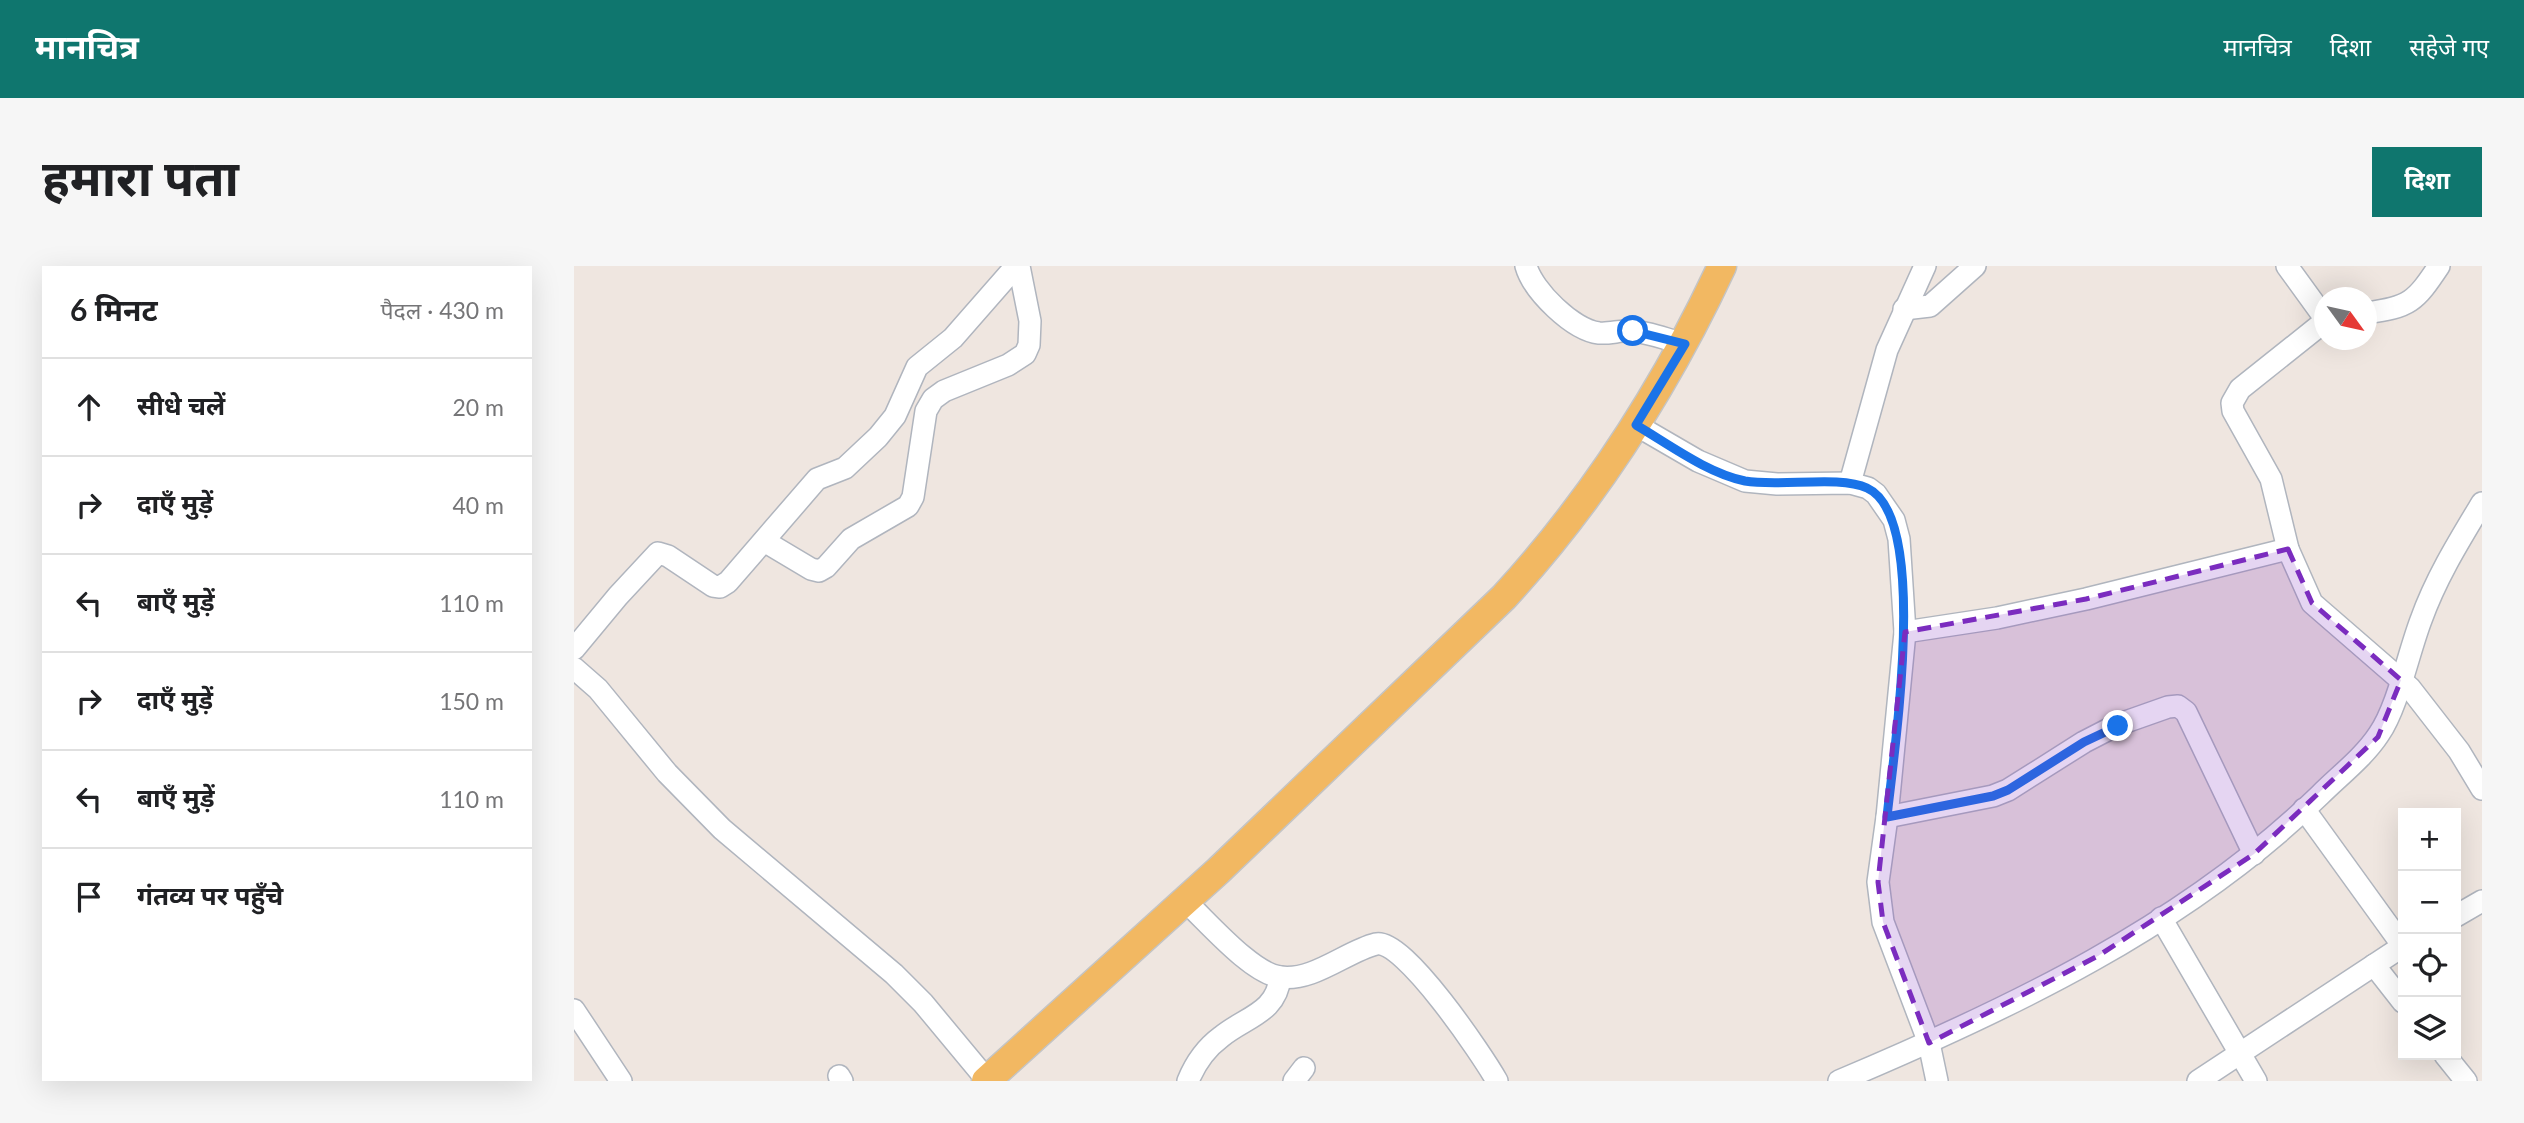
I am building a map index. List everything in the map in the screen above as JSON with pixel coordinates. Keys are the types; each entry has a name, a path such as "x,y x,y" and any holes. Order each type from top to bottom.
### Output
{"main road":[{"path":"994,1078 1218,871 1504,597 1547,551 1636,425 1685,344 1722,266"}],"street":[{"path":"574,649 658,553 668,556 706,582 720,587 728,582 817,480 845,468 883,431 895,416 921,362 953,338 1017,266"},
{"path":"764,541 819,571 826,567 851,539 908,506 914,496 926,411 933,399 944,391 1008,365 1024,354 1029,345 1030,321 1017,266"},
{"path":"1526,266 1534,285 1568,319 1584,328 1599,333 1633,331 1685,344"},
{"path":"1850,483 1876,383 1904,309 1925,266"},
{"path":"1904,309 1930,306 1975,266"},
{"path":"2287,266 2314,302"},
{"path":"2377,311 2404,306 2422,292 2438,266"},
{"path":"2314,331 2240,389 2232,403 2237,421 2271,479 2288,549 2312,603 2418,696 2451,740 2482,789"},
{"path":"912,377 926,411"},
{"path":"1636,425 1698,461 1745,481 1777,484 1850,483 1868,488 1877,494 1894,520 1899,539 1905,632 1878,883 1883,922 1929,1043 1937,1081"},
{"path":"1839,1081 1929,1043 2029,995 2098,957 2161,918 2254,854 2305,809 2378,737 2391,710 2431,592 2482,503"},
{"path":"1905,632 1997,618 2086,599 2288,549"},
{"path":"574,668 598,689 667,773 713,820 894,974 994,1078"},
{"path":"1887,817 1993,796 2008,790 2095,737 2143,716 2178,706 2186,712 2254,854"},
{"path":"2305,809 2398,939"},
{"path":"1189,897 1249,962 1280,977 1328,966 1375,944 1389,945 1404,957 1434,991 1474,1044 1497,1081"},
{"path":"2461,913 2482,901"},
{"path":"2161,918 2256,1081"},
{"path":"2198,1081 2398,949"},
{"path":"2374,965 2399,997"},
{"path":"1188,1081 1198,1062 1218,1039 1272,1002 1279,988 1280,977"},
{"path":"574,1010 621,1081"},
{"path":"2449,1060 2466,1081"}],"highlighted area":[{"path":"2288,549 2312,603 2401,680 2378,737 2254,854 2098,956 1929,1043 1883,922 1878,882 1905,632 2086,599"}],"route":[{"path":"1633,331 1685,344 1636,425 1698,461 1745,481 1777,484 1850,483 1868,488 1877,494 1894,520 1899,539 1905,632 1887,817 1993,796 2008,790 2084,742 2118,726"}]}
